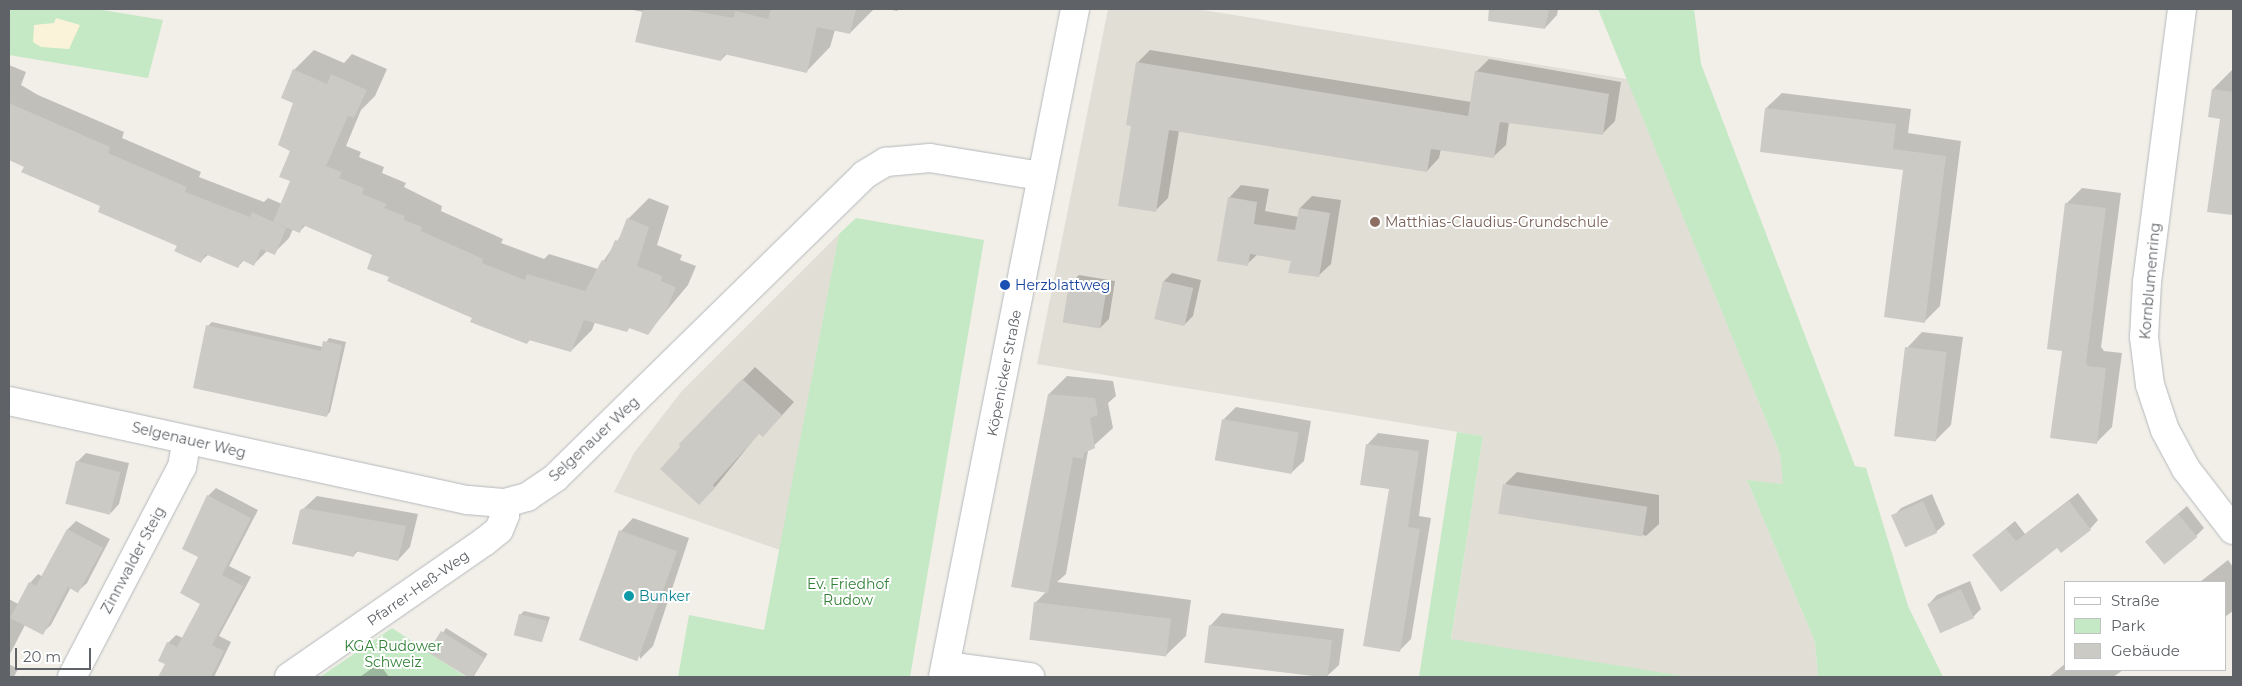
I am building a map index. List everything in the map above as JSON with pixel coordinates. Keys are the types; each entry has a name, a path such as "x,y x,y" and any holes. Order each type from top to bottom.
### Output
{"street":[{"name":"Köpenicker Straße","path":"945,672 1007,366 1040,176 1075,9"},
{"name":"Kornblumenring","path":"2182,9 2147,282 2144,337 2150,385 2166,430 2186,469 2233,530"},
{"name":"Selgenauer Weg","path":"9,401 468,500 505,503 527,497 555,478 864,175 886,162 930,158 1040,176"},
{"name":"Zinnwalder Steig","path":"72,677 182,467 187,440"},
{"name":"Pfarrer-Heß-Weg","path":"289,677 499,530 505,515 505,503"},
{"path":"945,672 1030,677"}],"shaded area":[{"name":"Matthias-Claudius-Grundschule","path":"1108,9 1197,9 1627,79 1780,454 1784,485 1747,480 1815,642 1818,677 1690,677 1451,640 1483,436 1037,364"},
{"path":"839,234 780,550 614,492 634,453 681,392"}],"green space":[{"path":"10,9 96,9 163,20 148,78 9,55"},
{"path":"1598,9 1694,9 1701,64 1855,466 1866,468 1908,606 1943,677 1818,677 1815,642 1747,480 1783,484 1780,454"},
{"name":"Ev. Friedhof Rudow","path":"856,218 984,240 910,677 678,677 689,615 764,630 839,234"},
{"path":"1457,432 1483,436 1451,639 1690,677 1419,677"},
{"name":"KGA Rudower Schweiz","path":"392,628 466,677 320,677"}],"sand":[{"path":"56,18 80,25 69,49 41,47 33,42 34,25 54,23"}],"building":[{"path":"643,9 683,9 734,18 735,11 768,19 771,9 856,9 850,34 817,27 807,73 724,54 721,61 635,42"},
{"path":"1489,9 1549,9 1545,29 1488,21"},
{"path":"1136,62 1468,116 1475,71 1609,94 1603,135 1500,122 1494,158 1431,149 1427,172 1169,130 1156,212 1118,206 1131,126 1126,125"},
{"path":"293,69 327,84 331,74 367,90 354,118 348,116 326,166 342,172 339,178 364,188 362,194 387,204 384,208 405,216 404,220 422,227 421,231 483,259 482,263 525,280 527,274 585,291 602,260 606,262 615,240 618,241 627,218 649,227 637,266 662,276 661,281 676,287 668,307 648,335 629,328 627,332 584,320 571,352 529,340 527,344 470,322 472,318 387,281 389,277 367,269 372,255 303,225 300,233 273,222 290,181 279,177 290,151 278,145 293,103 281,98"},
{"path":"2212,89 2233,92 2233,215 2207,212 2220,119 2208,117"},
{"path":"9,103 110,147 108,153 187,187 185,192 250,217 252,212 286,228 275,255 261,249 254,266 242,260 238,268 205,254 201,263 174,251 177,246 98,212 100,206 21,172 24,167 9,160"},
{"path":"1765,108 1896,124 1893,149 1946,156 1925,323 1884,317 1903,170 1760,152"},
{"path":"1228,197 1257,202 1254,224 1295,230 1299,208 1330,213 1319,277 1288,273 1291,261 1250,254 1248,266 1217,261"},
{"path":"2065,203 2106,208 2086,363 2088,366 2106,368 2097,444 2050,438 2062,351 2047,349"},
{"path":"1163,281 1193,288 1184,326 1154,319"},
{"path":"1069,283 1107,289 1100,328 1063,323"},
{"path":"206,325 321,351 323,341 342,345 327,417 193,388"},
{"path":"1905,347 1947,352 1936,441 1894,436"},
{"path":"742,379 782,415 763,437 759,434 713,485 715,488 699,505 660,469 680,447 679,444"},
{"path":"1048,394 1095,398 1098,415 1090,418 1095,448 1084,453 1083,459 1073,457 1048,593 1011,587"},
{"path":"1222,419 1299,433 1292,474 1215,460"},
{"path":"1366,444 1419,451 1408,527 1420,529 1400,652 1363,646 1389,489 1360,485"},
{"path":"76,461 121,472 110,515 65,504"},
{"path":"1503,484 1647,507 1643,536 1498,514"},
{"path":"207,495 251,518 222,575 243,586 212,645 224,651 211,677 158,677 165,664 158,661 167,642 177,647 200,604 180,593 198,557 182,549"},
{"path":"1923,501 1937,533 1905,547 1891,515"},
{"path":"2069,501 2091,530 2061,553 2057,548 2001,592 1972,555 2006,529 2016,541"},
{"path":"304,508 406,526 398,561 355,551 354,557 292,544 300,510"},
{"path":"2178,514 2197,537 2164,565 2145,542"},
{"path":"67,529 103,548 78,593 68,587 43,635 10,618 29,582 36,586"},
{"name":"Bunker","path":"619,530 677,551 637,661 579,640"},
{"path":"1961,589 1974,618 1940,633 1927,604"},
{"path":"1034,602 1171,619 1166,657 1029,640"},
{"path":"519,614 547,621 542,642 514,635"},
{"path":"1209,625 1332,640 1328,677 1204,663"},
{"path":"441,631 484,658 472,677 467,677 428,652"}],"place":[{"name":"Matthias-Claudius-Grundschule","path":"1375,222"},
{"name":"Herzblattweg","path":"1005,285"},
{"name":"Bunker","path":"629,596"}]}
